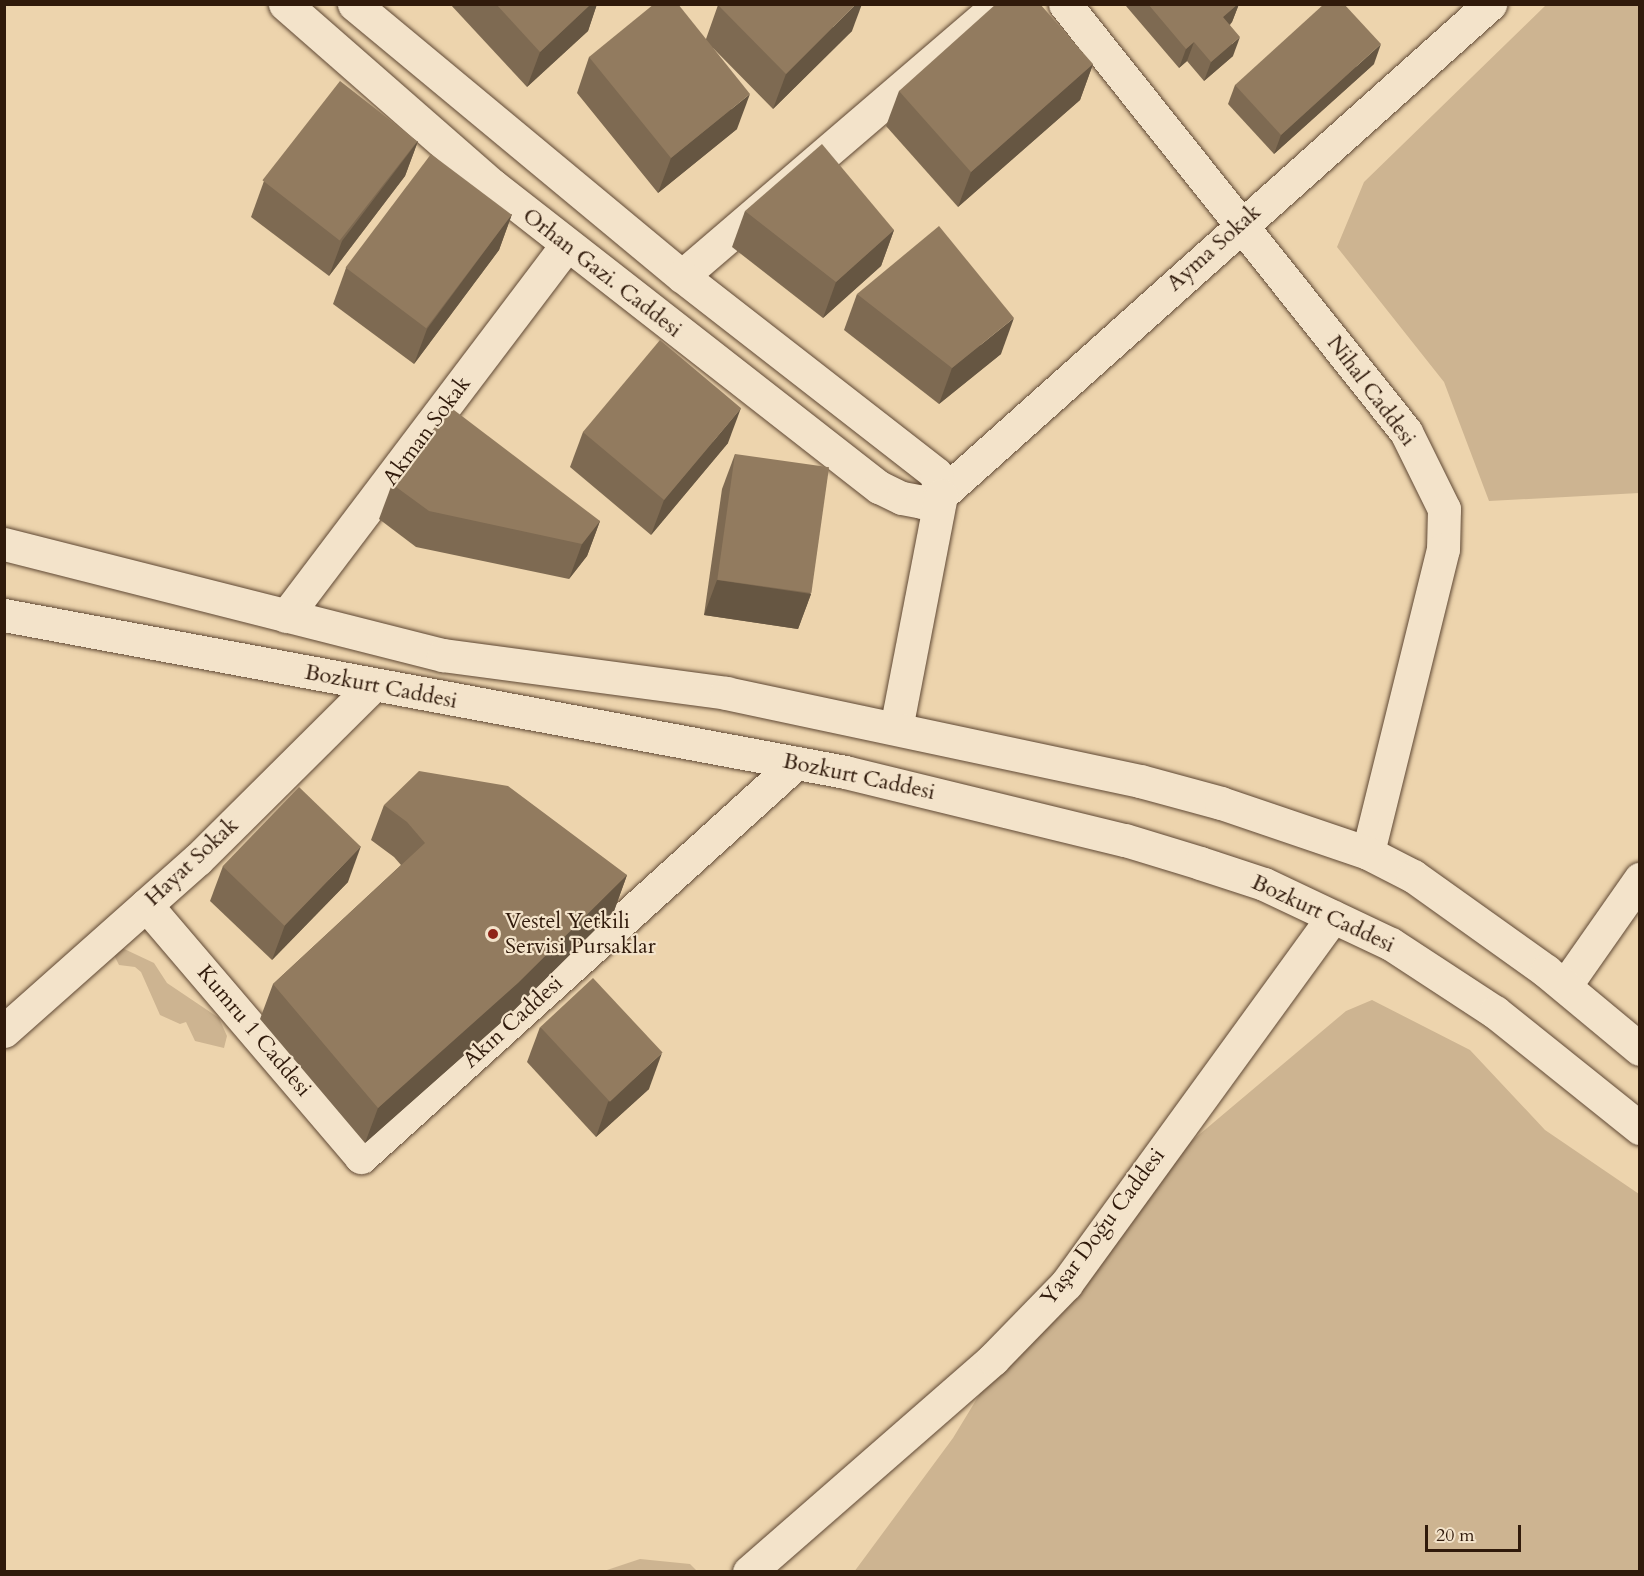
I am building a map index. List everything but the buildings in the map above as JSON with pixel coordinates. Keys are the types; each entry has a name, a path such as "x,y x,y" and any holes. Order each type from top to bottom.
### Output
{"street":[{"name":"Orhan Gazi. Caddesi","path":"285,4 567,245 879,487 902,498 922,502 941,495 936,474 920,460 682,276 369,9"},
{"path":"682,276 999,4"},
{"name":"Nihal Caddesi","path":"1065,4 1406,432 1444,508 1443,549 1368,853"},
{"name":"Ayma Sokak","path":"941,495 1240,224 1490,4"},
{"path":"332,45 369,9"},
{"name":"Akman Sokak","path":"286,616 567,245"},
{"path":"896,728 941,495"},
{"name":"Bozkurt Caddesi","path":"4,544 443,655 726,693 1140,781 1221,803 1368,853 1413,876 1565,986 1640,1049"},
{"name":"Bozkurt Caddesi","path":"4,615 372,686 796,763 1125,840 1264,884 1391,944 1495,1012 1640,1128"},
{"name":"Hayat Sokak","path":"4,1031 146,904 372,686"},
{"name":"Akın Caddesi","path":"361,1157 796,763"},
{"path":"1565,986 1640,879"},
{"name":"Kumru 1 Caddesi","path":"146,904 361,1157"},
{"name":"Yaşar Doğu Caddesi","path":"749,1572 993,1359 1066,1284 1333,917"}],"shaded area":[{"path":"1546,5 1639,5 1639,493 1489,501 1444,382 1337,247 1364,182"},
{"path":"120,947 154,963 167,983 219,1018 227,1036 224,1048 195,1041 186,1022 180,1024 160,1015 141,972 135,967 119,965 115,957 115,949"},
{"path":"1372,1000 1470,1050 1545,1130 1639,1194 1639,1571 854,1572 953,1438 1038,1298 1175,1155 1346,1011"},
{"path":"640,1559 690,1564 697,1571 604,1571"}],"place":[{"name":"Vestel Yetkili Servisi Pursaklar","path":"493,934"}]}
